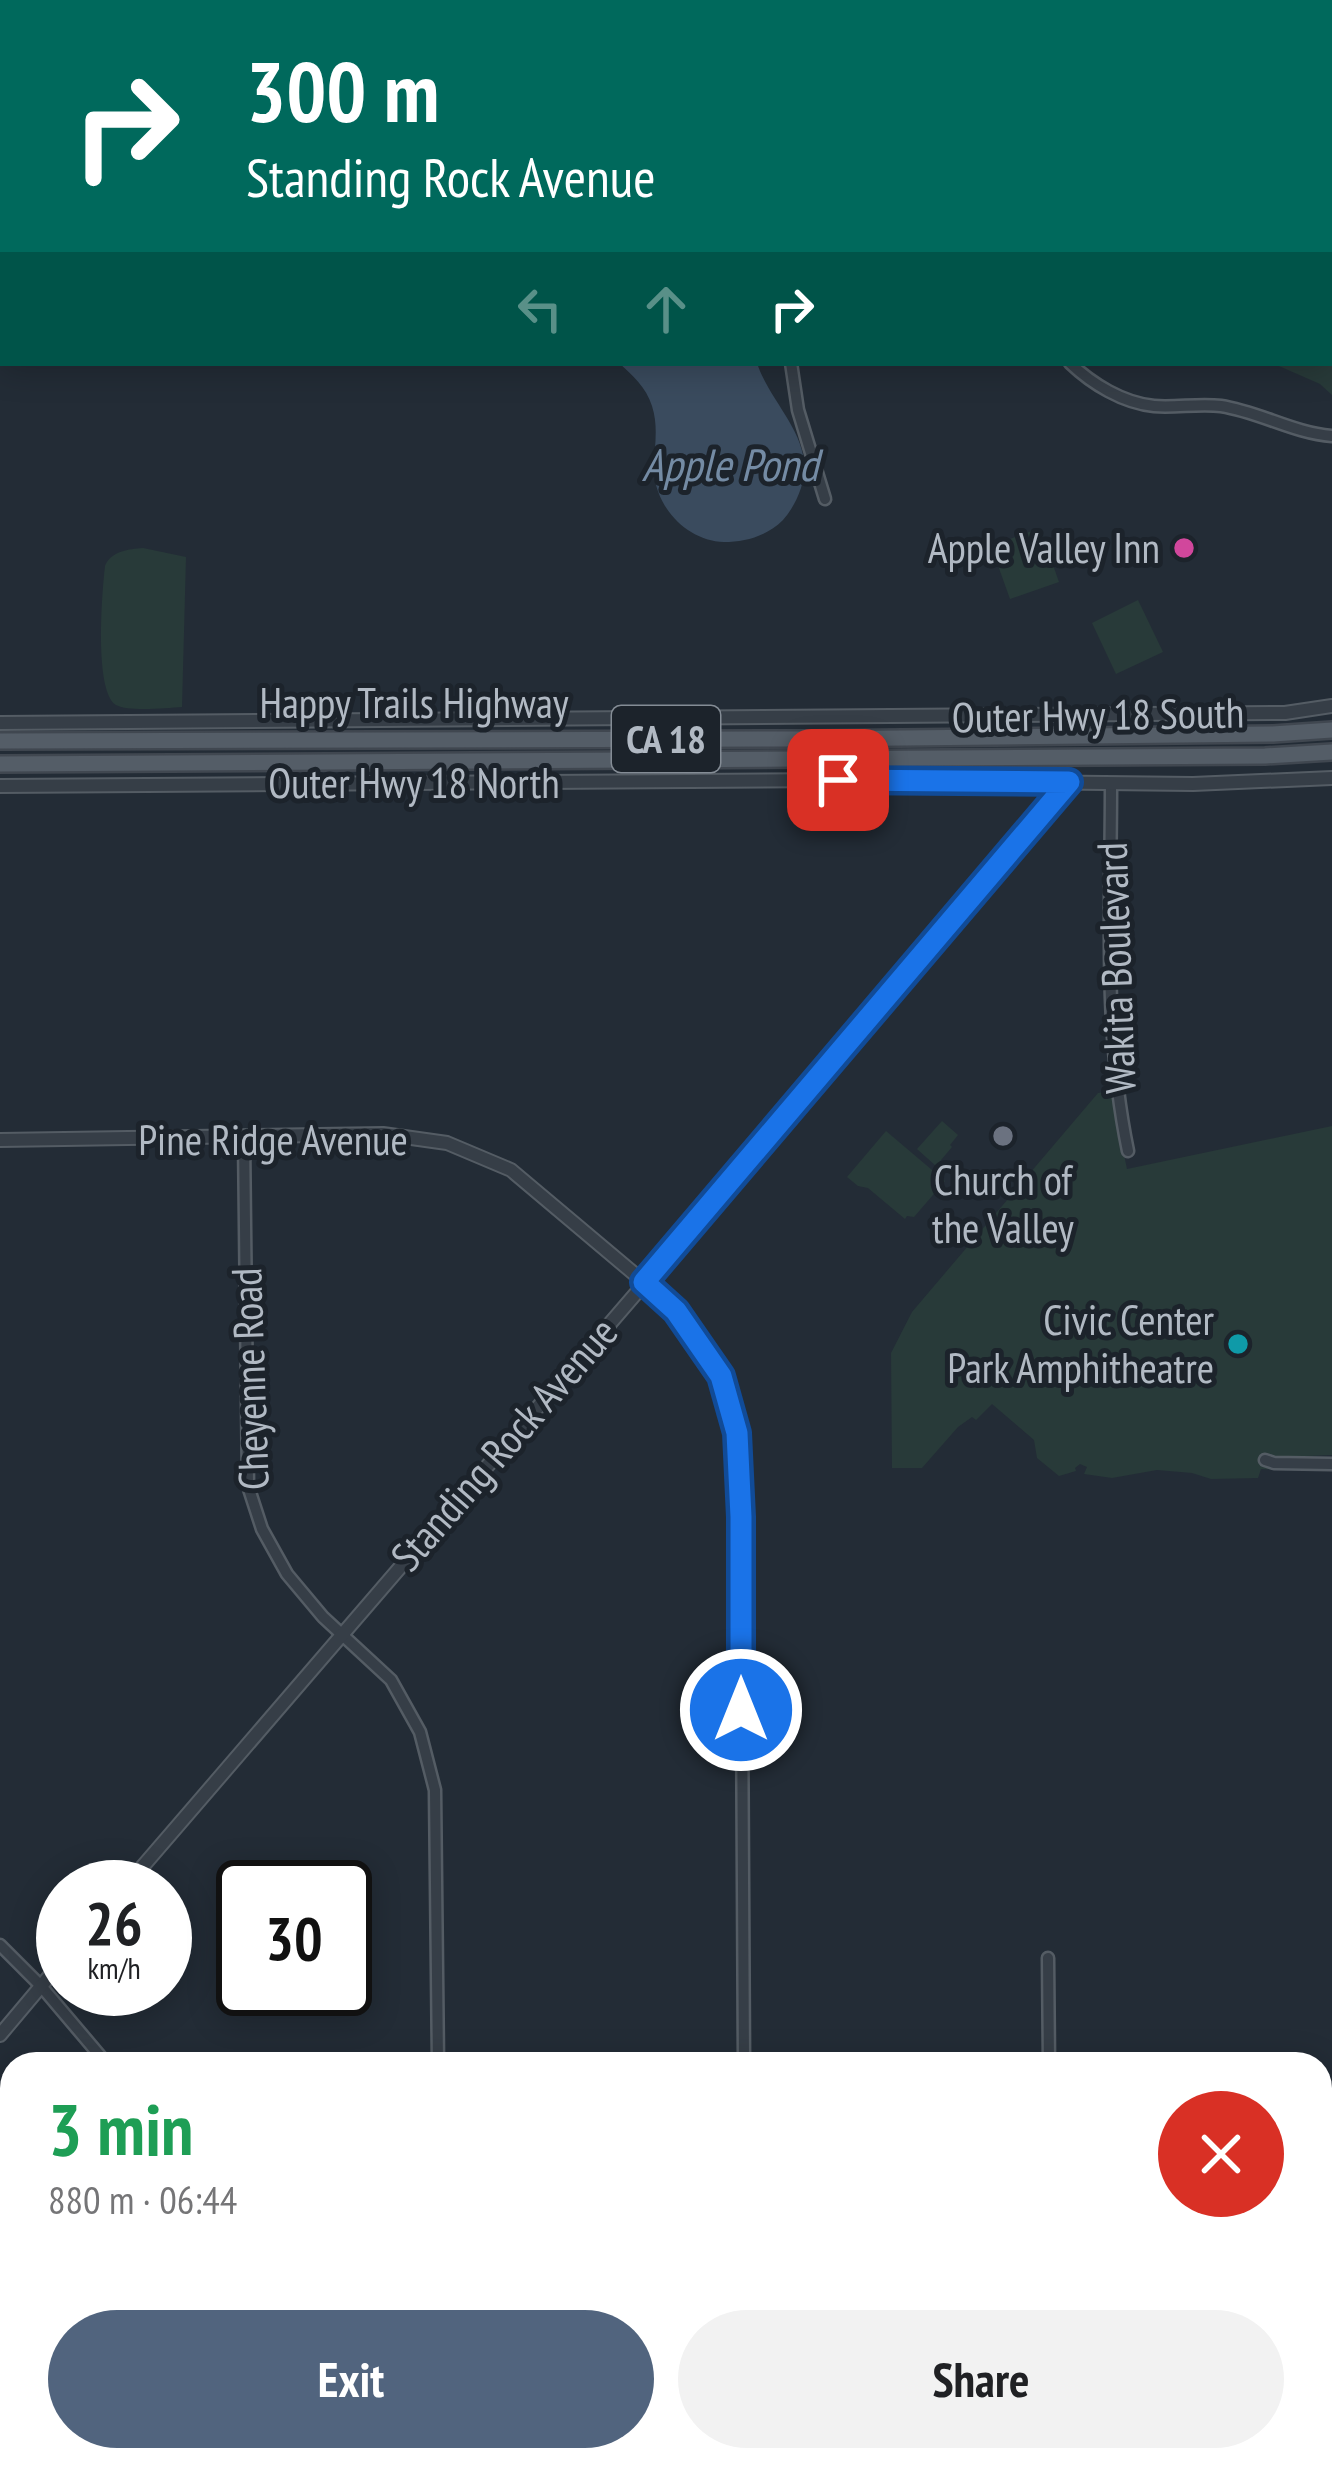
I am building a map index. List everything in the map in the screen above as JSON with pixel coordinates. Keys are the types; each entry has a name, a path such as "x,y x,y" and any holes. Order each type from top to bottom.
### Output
{"main road":[{"name":"Happy Trails Highway","path":"0,741 808,739 1332,730"},
{"name":"Happy Trails Highway","path":"0,764 1332,752"}],"street":[{"path":"791,366 798,410 825,499"},
{"path":"1074,366 1099,387 1149,406 1220,406 1307,434 1332,436"},
{"name":"Outer Hwy 18 South","path":"0,723 1285,713 1332,706"},
{"name":"Outer Hwy 18 North","path":"0,786 838,780 1111,784 1332,778"},
{"name":"Standing Rock Avenue","path":"148,1860 1069,782"},
{"name":"Wakita Boulevard","path":"1111,784 1111,987 1118,1100 1128,1151"},
{"name":"Pine Ridge Avenue","path":"0,1140 382,1134 447,1143 512,1170 644,1282"},
{"name":"Cheyenne Road","path":"244,1138 248,1486 262,1528 287,1574 305,1598 392,1679 420,1732 435,1790 438,2052"},
{"path":"644,1282 676,1311 721,1376 737,1433 744,2052"},
{"path":"1264,1460 1332,1464"},
{"path":"0,1945 36,1981"},
{"path":"1048,1958 1048,2052"},
{"path":"0,2035 36,1992"},
{"path":"66,2016 97,2052"}],"shaded area":[{"path":"1279,366 1332,366 1332,395 1320,384"},
{"path":"1040,528 1059,582 1010,599 991,546"},
{"path":"143,548 186,557 182,707 116,705 105,681 101,640 105,566 116,554"},
{"path":"1138,600 1163,652 1116,674 1092,623"},
{"path":"1111,1091 1127,1169 1332,1126 1332,1455 1283,1457 1281,1470 1261,1469 1258,1478 1211,1479 1157,1470 1112,1478 1084,1474 1087,1467 1080,1464 1076,1471 1059,1476 1037,1458 1034,1440 992,1404 976,1420 972,1417 958,1427 922,1468 892,1468 891,1353 912,1312 1098,1093"},
{"path":"942,1121 958,1135 936,1166 917,1149"},
{"path":"886,1131 945,1181 914,1217 905,1219 847,1177"}],"water":[{"name":"Apple Pond","path":"622,366 758,366 803,454 801,488 783,520 755,537 724,542 698,536 676,520 656,484 656,430 643,387"}],"place":[{"name":"Apple Valley Inn","path":"1184,548"},
{"name":"Church of the Valley","path":"1003,1136"},
{"name":"Civic Center Park Amphitheatre","path":"1238,1344"}],"route":[{"path":"741,1710 737,1433 721,1376 676,1311 644,1282 1069,782 838,780"}]}
